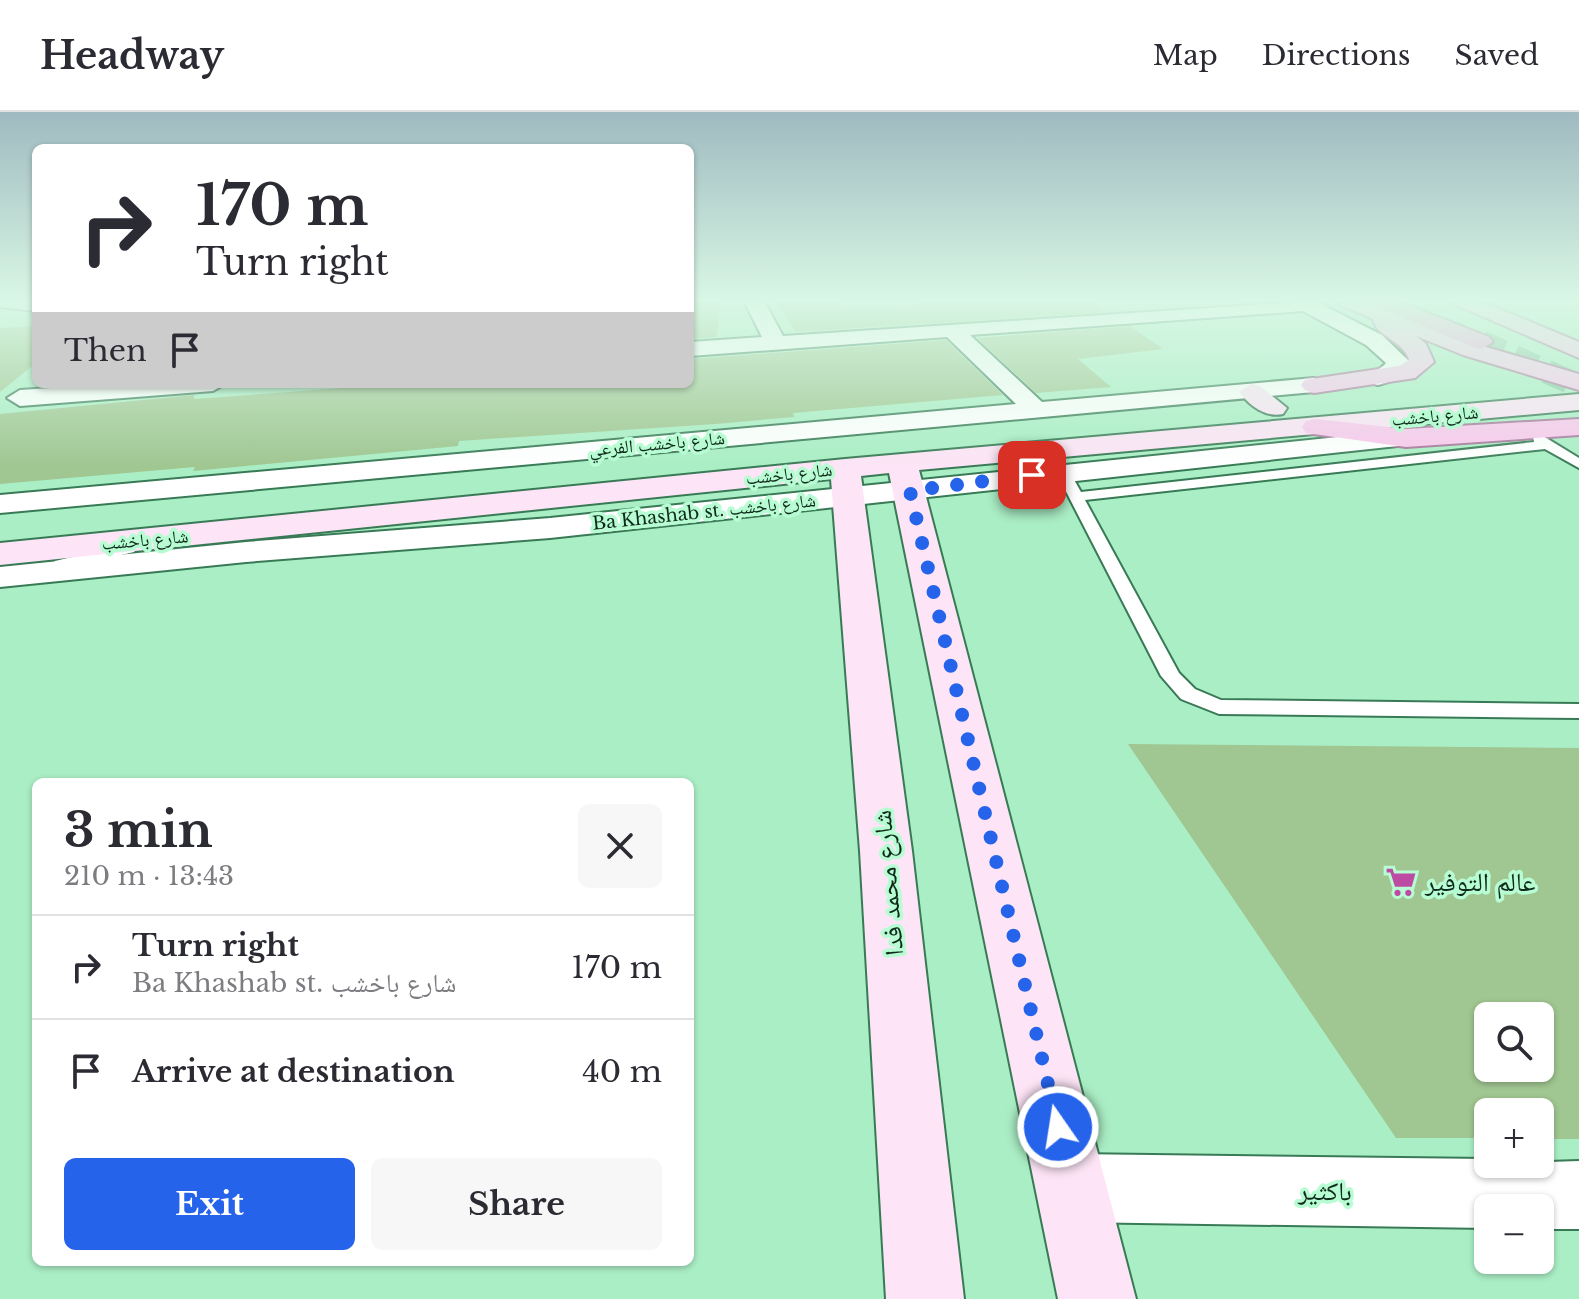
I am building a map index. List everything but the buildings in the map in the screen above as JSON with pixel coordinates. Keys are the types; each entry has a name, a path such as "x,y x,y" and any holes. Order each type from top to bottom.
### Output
{"main road":[{"path":"1314,385 1378,378 1415,368 1422,362 1420,356"},
{"path":"1491,356 1579,385"},
{"name":"شارع باخشب","path":"0,523 381,479 1263,400 1579,385"},
{"name":"شارع باخشب","path":"906,477 1316,427 1579,402"},
{"path":"1316,427 1416,438 1579,427"},
{"path":"906,477 1097,1299"},
{"name":"شارع باخشب","path":"1,569 183,537 848,482"},
{"name":"شارع محمد فدا","path":"848,482 885,836 925,1299"}],"street":[{"path":"980,356 1035,409"},
{"path":"1378,378 1390,374 1398,362 1392,356"},
{"name":"شارع باخشب الفرعي","path":"0,504 381,479 1035,409 1263,400 1314,385"},
{"path":"0,416 28,391 107,388"},
{"name":"Ba Khashab st. شارع باخشب","path":"1,569 550,528 848,482 906,477 1070,484 1226,456 1416,438"},
{"name":"باكثير","path":"1072,1188 1579,1195"}],"lane":[{"path":"1521,429 1579,464"},
{"path":"1416,438 1456,454"},
{"path":"1547,445 1279,474 1070,484 1171,676 1188,694 1219,707 1579,711"},
{"path":"1226,456 1279,474"}],"tunnel":[{"path":"1513,356 1579,386"}],"place":[{"name":"عالم التوفير","path":"1401,882"}],"route":[{"path":"1032,475 910,491 1058,1127"}]}
